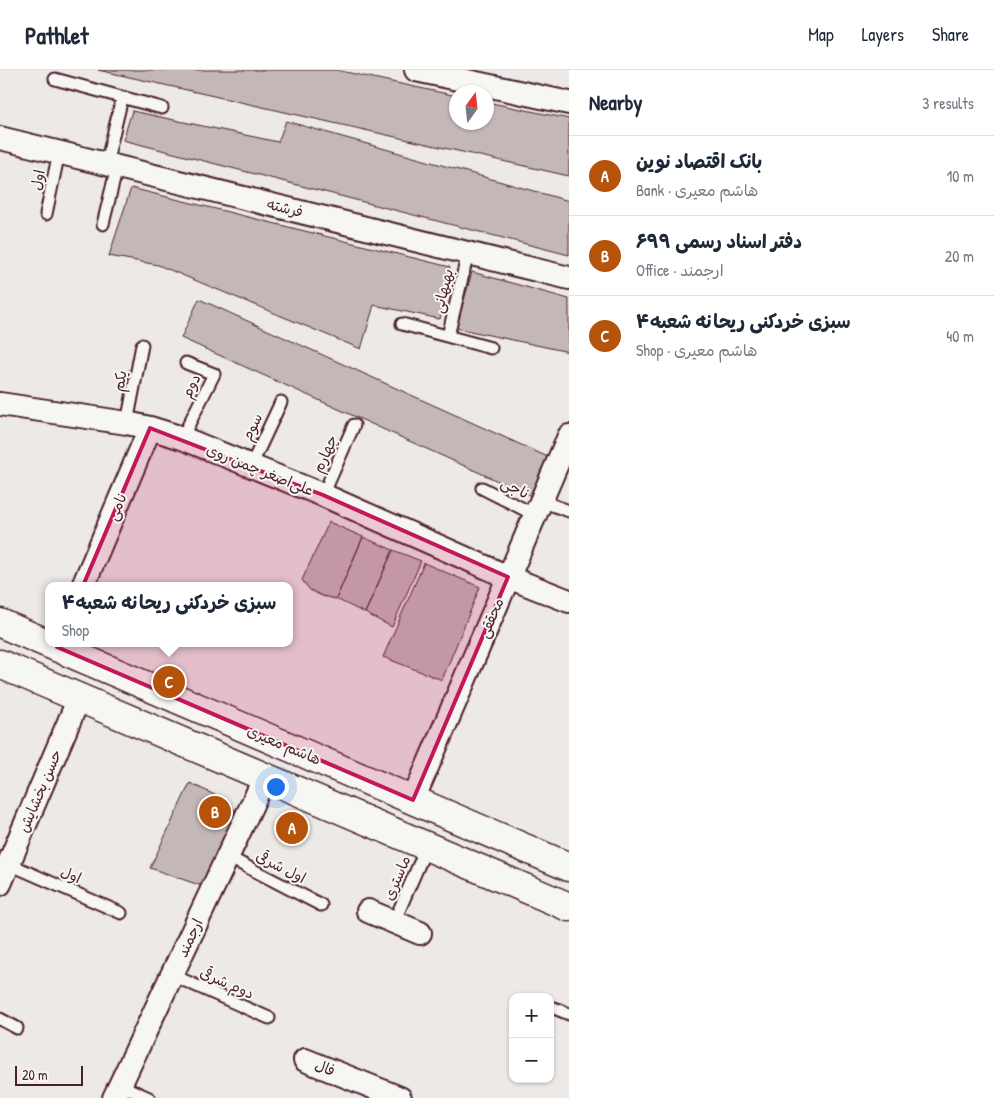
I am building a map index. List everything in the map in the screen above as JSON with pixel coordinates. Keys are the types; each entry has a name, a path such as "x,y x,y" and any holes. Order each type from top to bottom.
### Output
{"main road":[{"name":"هاشم معیری","path":"0,623 45,640"},
{"name":"هاشم معیری","path":"63,647 569,867"},
{"path":"0,664 569,907"},
{"path":"398,834 413,800"}],"street":[{"path":"416,70 568,99"},
{"name":"فرشته","path":"0,138 569,278"},
{"name":"علی‌اصغر چمن روی","path":"0,404 127,423 182,438 323,495 511,578 569,601"},
{"name":"نامی","path":"85,582 150,428"},
{"name":"محققی","path":"413,800 511,578 569,436"},
{"name":"حسن بخشایش","path":"3,870 80,698"},
{"name":"ارجمند","path":"117,1092 265,777"},
{"path":"368,911 420,933"},
{"name":"فال","path":"306,1060 400,1098"}],"lane":[{"path":"55,79 162,108"},
{"path":"103,224 122,98"},
{"name":"اول","path":"46,214 58,152"},
{"name":"بهبهانی","path":"448,336 468,253"},
{"path":"402,324 491,348"},
{"name":"یکم","path":"127,423 142,345"},
{"name":"دوم","path":"182,438 214,374 186,363"},
{"name":"سوم","path":"251,466 281,402"},
{"name":"چهارم","path":"323,495 354,425"},
{"name":"ناجی","path":"482,488 538,508 569,512"},
{"name":"ماستری","path":"394,922 427,846"},
{"name":"اول شرقی","path":"228,857 321,905"},
{"name":"اول","path":"3,870 121,913"},
{"name":"دوم شرقی","path":"172,975 269,1018"},
{"path":"554,1008 569,1014"},
{"path":"0,1020 17,1028"},
{"path":"117,1092 149,1098"}],"highlighted area":[{"path":"150,428 323,495 508,577 413,800 57,647"}],"building":[{"path":"98,70 336,70 449,94 449,130 494,130 494,103 569,119 569,176"},
{"path":"132,111 278,142 286,121 569,201 569,255 123,140"},
{"path":"131,188 450,267 440,319 374,305 361,349 158,265 109,256"},
{"path":"472,272 569,299 569,352 456,328"},
{"path":"199,299 548,457 531,496 181,338"},
{"path":"329,522 363,537 336,599 322,596 310,590 302,580"},
{"path":"363,537 393,550 365,613 336,599"},
{"path":"393,550 421,561 392,627 365,613"},
{"path":"424,563 480,587 442,680 383,657"},
{"path":"190,783 229,802 236,812 202,886 150,868"}],"place":[{"name":"سبزی خردکنی ریحانه شعبه۴","path":"169,682"},
{"name":"دفتر اسناد رسمی ۶۹۹","path":"215,812"},
{"name":"بانک اقتصاد نوین","path":"292,828"}]}
